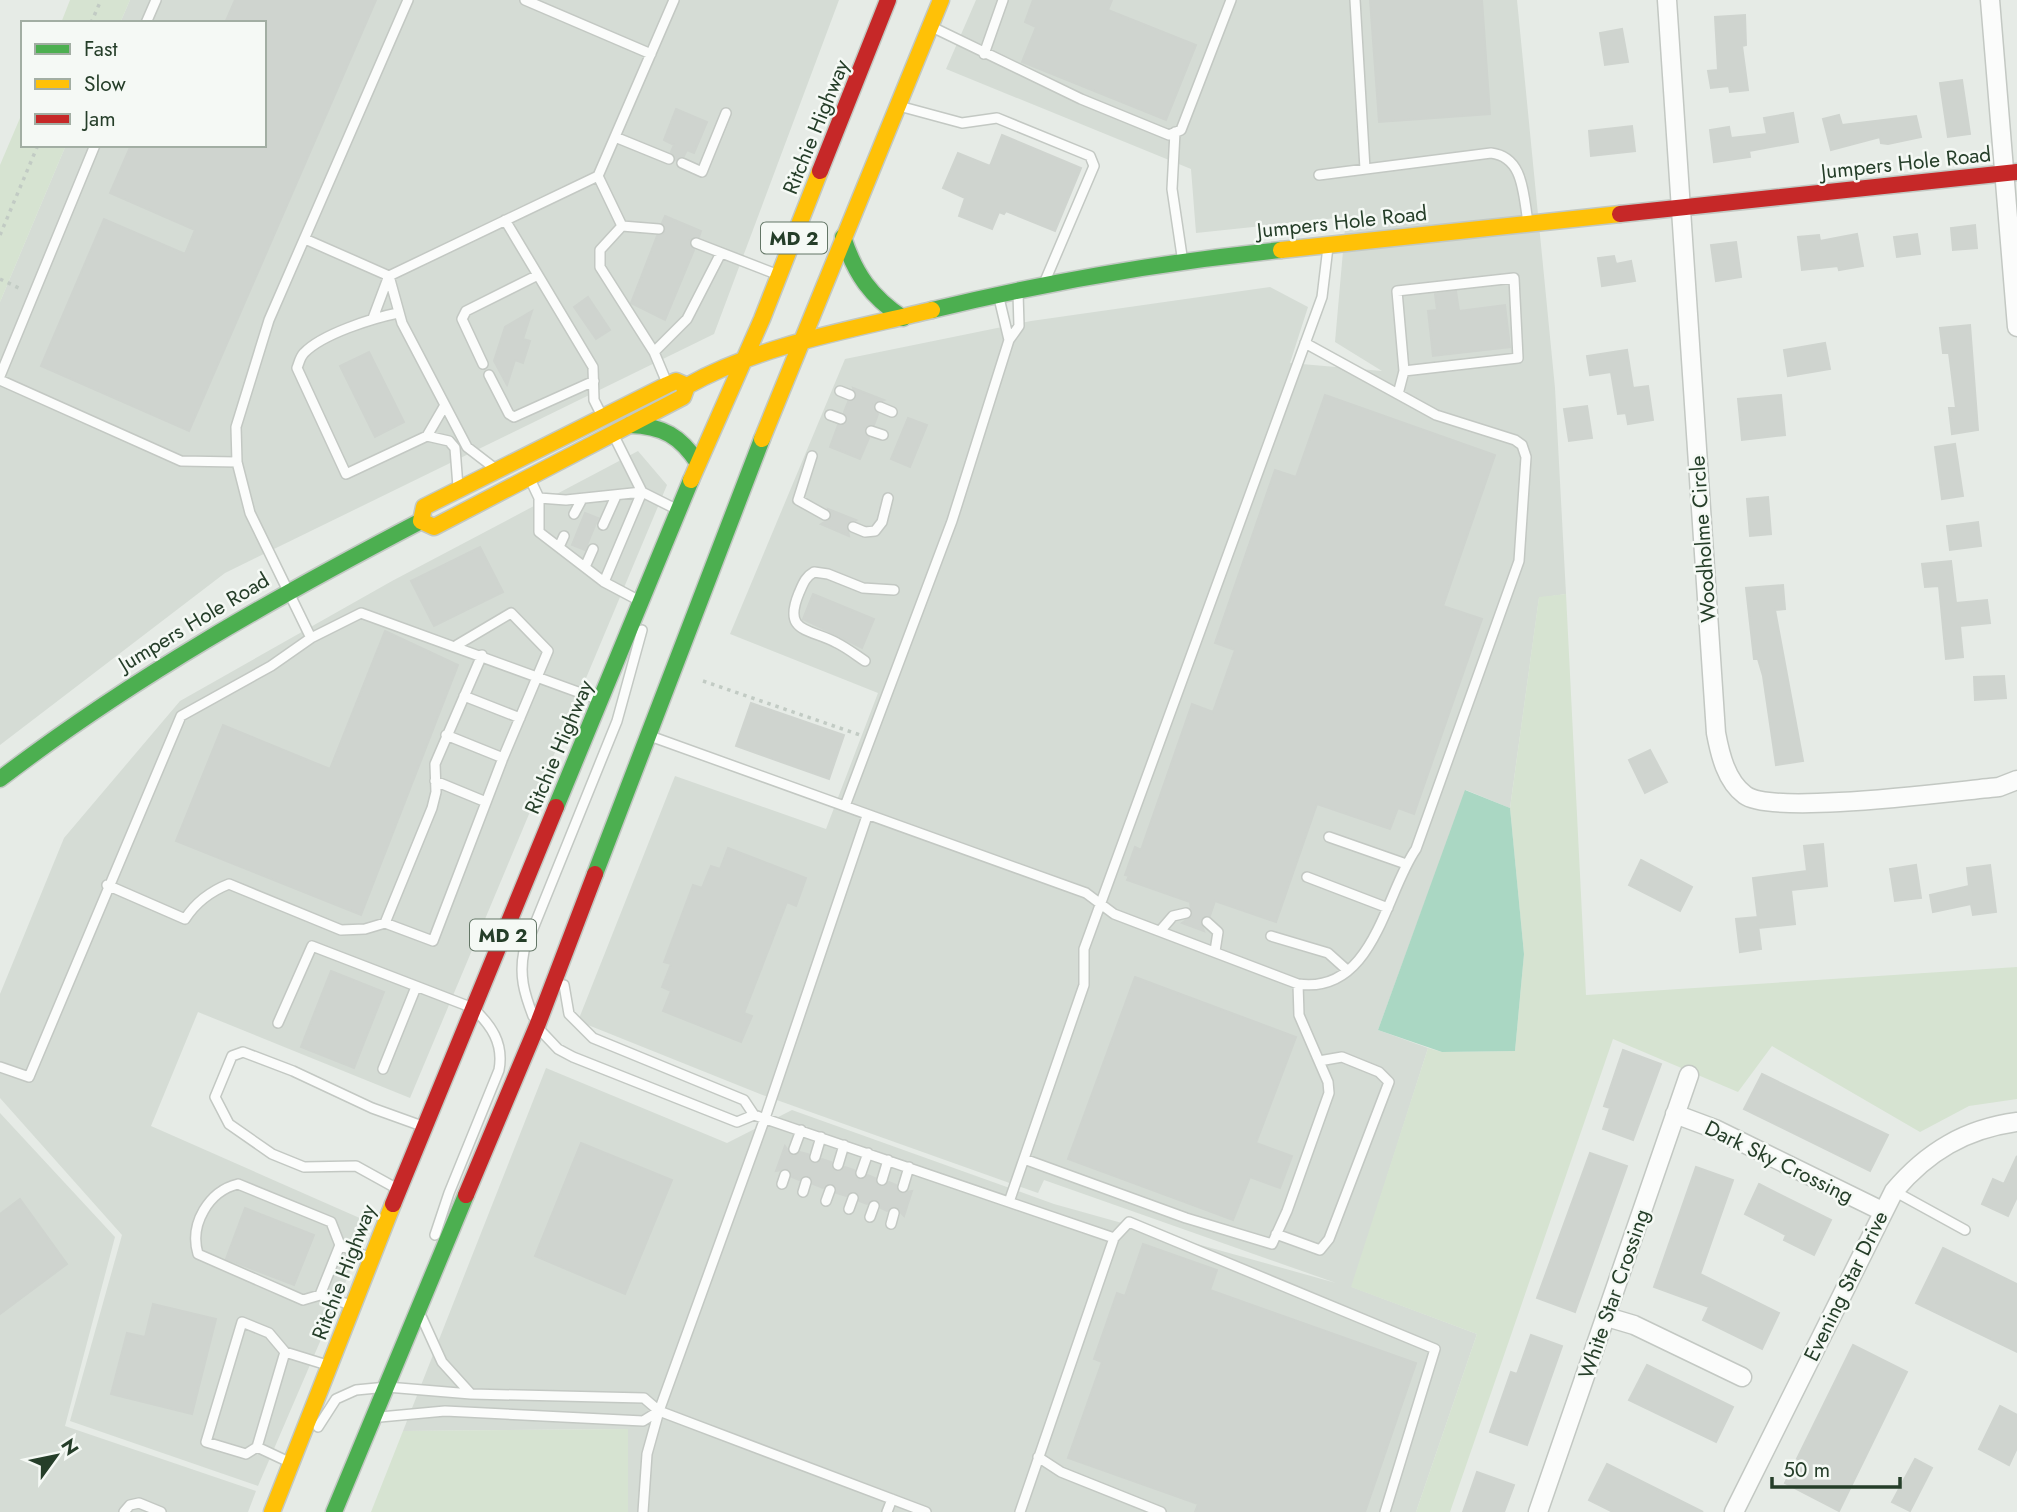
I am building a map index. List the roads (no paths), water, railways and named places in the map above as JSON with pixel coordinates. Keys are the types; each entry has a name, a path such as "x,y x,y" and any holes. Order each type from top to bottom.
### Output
{"main road":[{"name":"Ritchie Highway","path":"272,1512 293,1464 398,1189 698,463 744,363 888,0"},
{"name":"MD 2","path":"334,1512 537,1026 799,343 941,0"},
{"name":"Jumpers Hole Road","path":"421,521 435,527 683,397 687,386 710,373 799,343 1018,289 1183,261 2011,173"},
{"path":"843,237 849,260 863,285 878,303 903,318"},
{"name":"Jumpers Hole Road","path":"0,779 131,682 288,590 421,521 424,508 667,385 677,381 687,386"},
{"path":"630,425 655,425 666,429 679,438 698,463"}],"street":[{"name":"Woodholme Circle","path":"1667,0 1716,733 1727,771 1745,795 1757,801 1793,804 1999,787 2017,780"},
{"path":"1990,0 2011,173 2017,327"},
{"name":"White Star Crossing","path":"1538,1512 1689,1075"},
{"name":"Dark Sky Crossing","path":"1675,1114 1715,1129 1882,1211"},
{"name":"Evening Star Drive","path":"1734,1512 1894,1191 1916,1167 1941,1147 1962,1136 2017,1122"},
{"path":"1607,1317 1634,1325 1742,1377"}],"lane":[{"path":"147,21 156,0"},
{"path":"311,638 250,513 237,462 236,427 245,390 270,320 408,0"},
{"path":"525,0 651,54"},
{"path":"373,318 389,276 598,176 674,0"},
{"path":"984,54 1003,0"},
{"path":"930,26 1082,99 1169,135 1181,131 1231,0"},
{"path":"1355,0 1364,169"},
{"path":"898,105 962,123 997,118 1090,156 1094,166 1043,284"},
{"path":"681,163 702,172 726,113"},
{"path":"1175,132 1172,189 1183,261"},
{"path":"615,137 668,159"},
{"path":"93,147 0,378 181,460 237,462"},
{"path":"1319,175 1492,153 1505,154 1513,160 1519,173 1528,224"},
{"path":"598,176 622,226"},
{"path":"505,220 536,276 593,367 594,400 603,417"},
{"path":"622,226 659,229"},
{"path":"622,226 600,250 600,267 654,352 667,385"},
{"path":"305,239 389,276"},
{"path":"696,243 779,276"},
{"path":"1009,1202 1084,985 1084,949 1322,297 1328,245"},
{"path":"654,352 687,319 721,253"},
{"path":"389,276 398,313 467,447 497,470"},
{"path":"483,364 462,319 467,311 536,276"},
{"path":"1398,394 1404,371 1396,291 1514,278 1518,358 1404,371"},
{"path":"845,806 952,521 1009,340 1018,327 1018,289"},
{"path":"998,294 1009,340"},
{"path":"398,313 373,318 314,345 302,354 297,368 346,474 427,436 445,405"},
{"path":"649,735 1086,893 1114,914 1298,984 1317,984 1347,970 1374,942 1406,864 1416,849 1519,561 1526,457 1522,445 1515,440 1436,415 1305,343"},
{"path":"489,375 509,414 514,417 594,381"},
{"path":"840,391 850,395"},
{"path":"880,407 892,412"},
{"path":"830,415 841,419"},
{"path":"871,431 883,435"},
{"path":"604,582 642,492 613,434"},
{"path":"427,436 449,441 455,448 459,490"},
{"path":"813,456 798,500 825,515"},
{"path":"529,478 540,498 539,532 604,582 642,602"},
{"path":"540,498 582,499 642,492 679,510"},
{"path":"603,525 616,496"},
{"path":"853,527 865,532 875,531 882,522 888,498"},
{"path":"575,514 582,499"},
{"path":"559,547 564,536"},
{"path":"585,567 593,549"},
{"path":"663,553 617,722 524,951 520,970 537,1026 552,1044 573,1057 737,1122 754,1115 765,1118 1114,1238"},
{"path":"865,661 839,643 798,626 792,615 804,580 814,572 828,574 863,588 894,590"},
{"path":"0,1067 29,1077 107,885 181,716 271,666 311,638 361,613 457,645 601,700"},
{"path":"107,885 185,919 194,906 216,889 229,884 341,930 365,929 385,923 433,942 503,758 548,651 511,613 457,645"},
{"path":"385,923 432,808 435,764 482,655"},
{"path":"464,696 520,718"},
{"path":"446,735 503,758"},
{"path":"435,781 486,802"},
{"path":"643,1512 647,1454 659,1411 765,1118 867,816"},
{"path":"1329,837 1406,864"},
{"path":"1307,877 1388,908"},
{"path":"1160,931 1173,916 1186,913"},
{"path":"1207,922 1218,932 1215,951"},
{"path":"575,928 564,987 569,1014 578,1025 611,1047 744,1100 754,1115"},
{"path":"1271,936 1328,953 1347,970"},
{"path":"278,1023 312,946 472,1008 488,1023 501,1058 432,1245"},
{"path":"1024,1160 1186,1218 1272,1244 1329,1093 1328,1082 1299,1015 1298,984"},
{"path":"383,1069 416,986"},
{"path":"398,1189 356,1166 304,1167 272,1154 229,1124 215,1097 232,1056 243,1052 293,1071 372,1108 424,1126"},
{"path":"1276,1234 1320,1250 1329,1239 1389,1082 1380,1072 1342,1057 1319,1061"},
{"path":"794,1149 801,1130"},
{"path":"815,1157 821,1137"},
{"path":"838,1165 844,1145"},
{"path":"861,1173 868,1153"},
{"path":"882,1180 888,1160"},
{"path":"903,1187 909,1167"},
{"path":"803,1192 806,1182"},
{"path":"320,1295 340,1245 331,1222 239,1184 223,1188 210,1198 193,1239 198,1254 303,1300 320,1295 353,1306"},
{"path":"826,1201 830,1190"},
{"path":"1894,1191 1965,1230"},
{"path":"849,1209 853,1199"},
{"path":"870,1217 874,1206"},
{"path":"891,1224 894,1213"},
{"path":"1020,1512 1114,1238 1129,1222 1435,1349 1385,1512"},
{"path":"340,1245 372,1259"},
{"path":"387,1387 428,1258"},
{"path":"419,1310 442,1362 471,1394"},
{"path":"285,1352 257,1447 246,1454 206,1442 242,1322 269,1333 285,1352 330,1366"},
{"path":"257,1447 293,1464 337,1399 355,1390 387,1387 471,1394 644,1398 659,1411 926,1512"},
{"path":"374,1418 445,1411 643,1420 659,1411"},
{"path":"1038,1457 1060,1472 1161,1512"},
{"path":"887,1512 892,1500"},
{"path":"124,1512 130,1505 139,1503 161,1512"}]}
